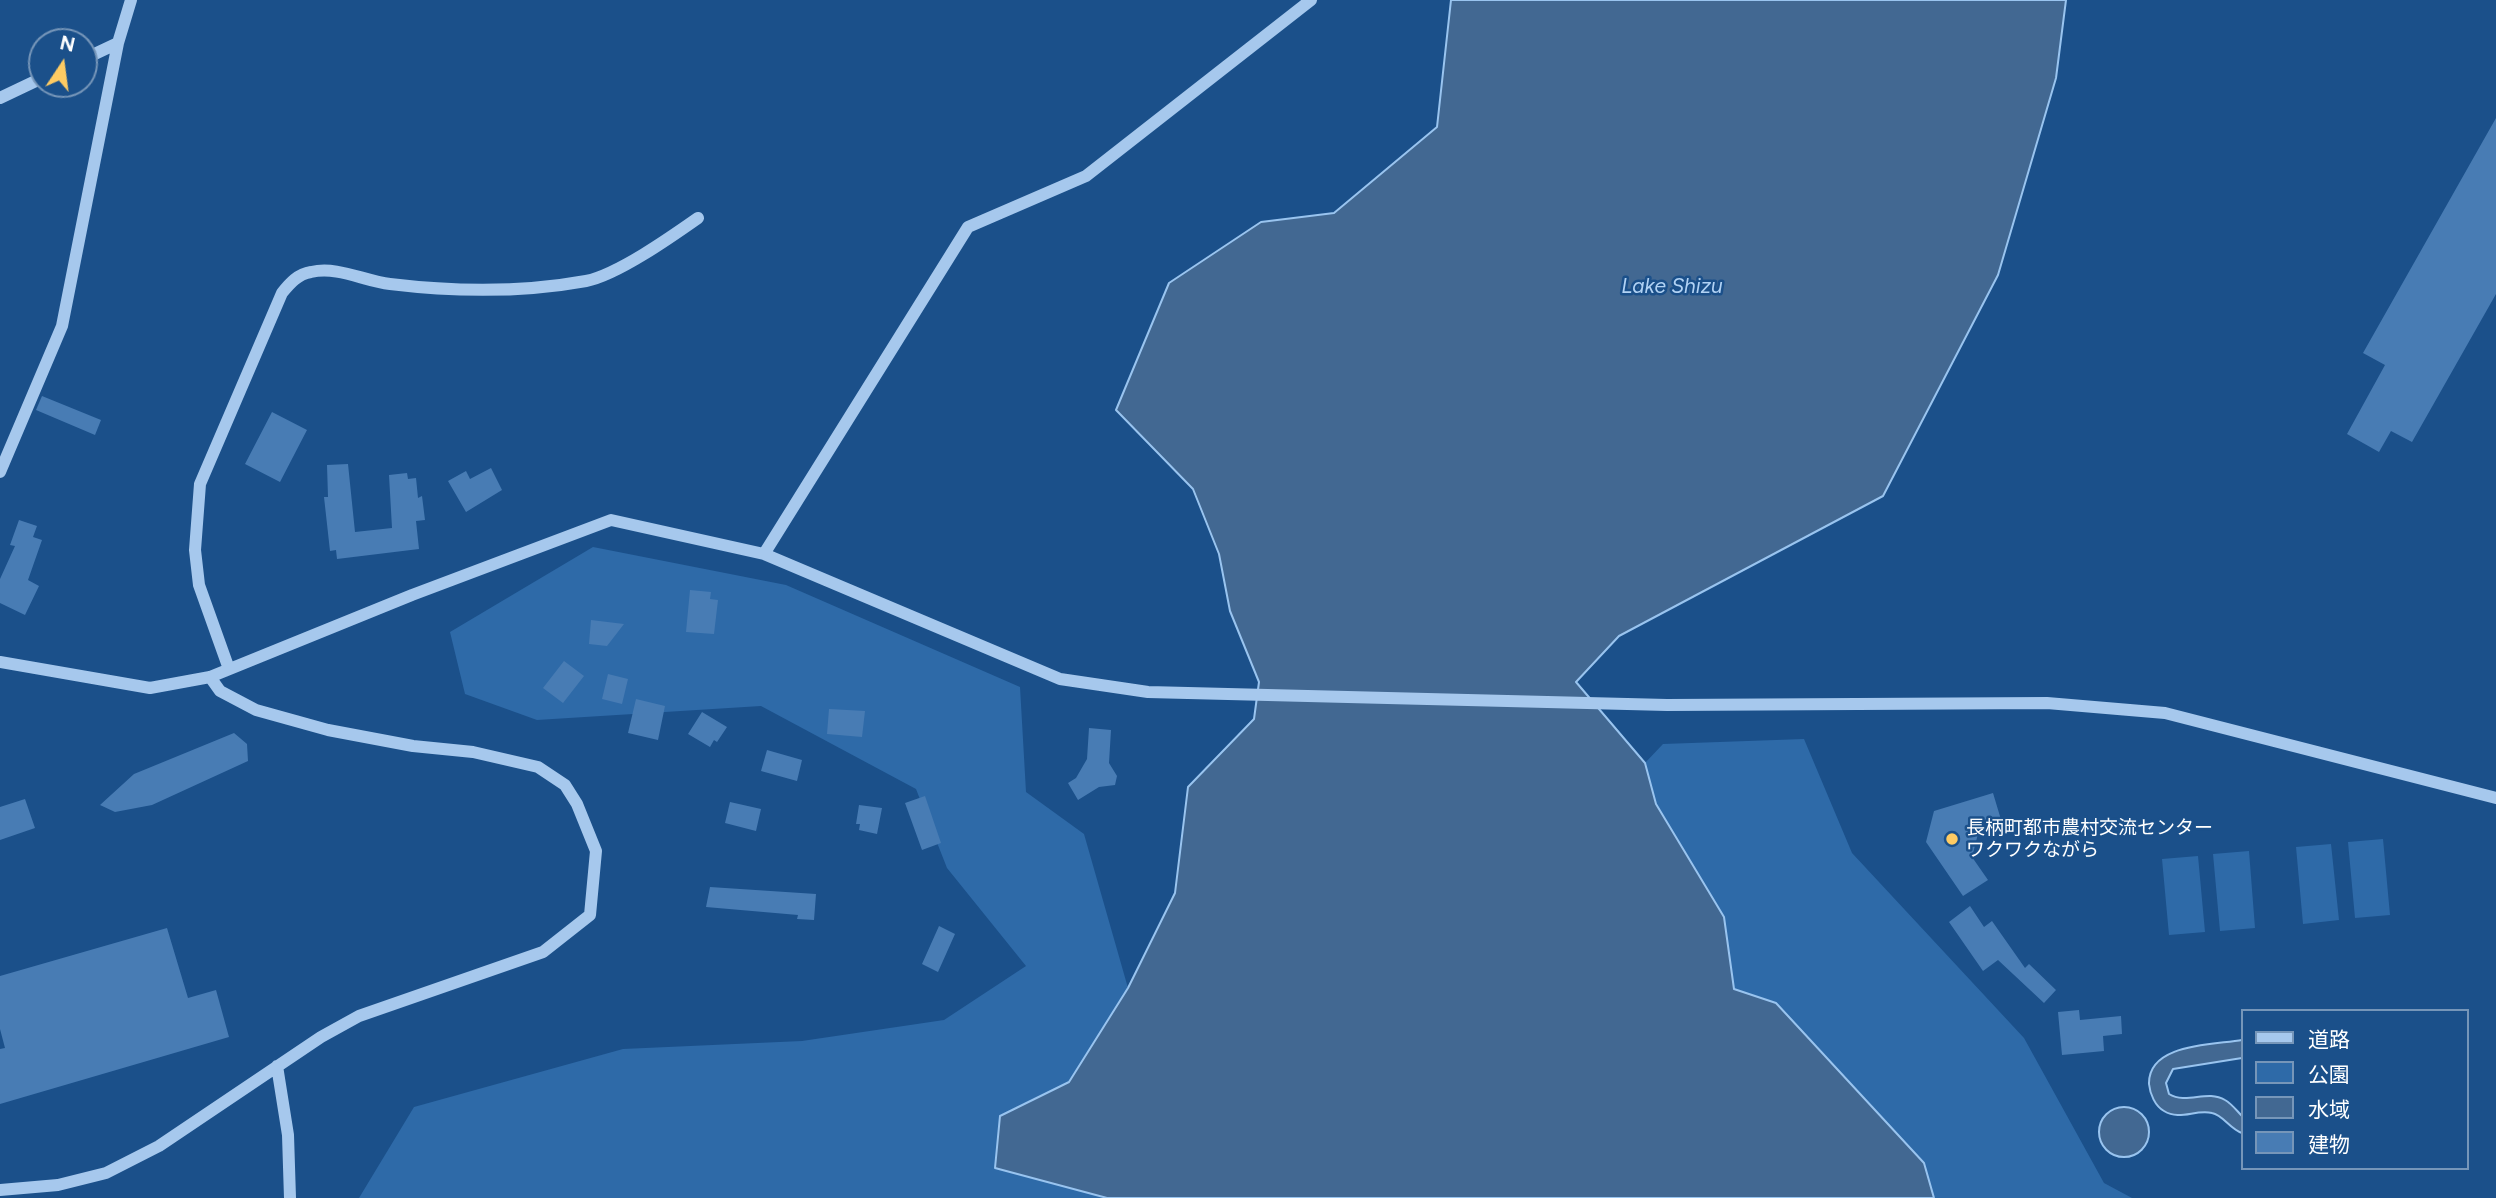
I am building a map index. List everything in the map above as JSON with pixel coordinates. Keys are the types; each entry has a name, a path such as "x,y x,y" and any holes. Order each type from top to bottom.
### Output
{"street":[{"path":"0,472 62,326 118,43 131,0"},
{"path":"764,554 968,227 1086,176 1311,0"},
{"path":"98,52 118,43"},
{"path":"0,98 28,85"},
{"path":"229,669 200,584 195,550 200,484 282,293 294,278 310,272 331,270 385,284 458,291 528,290 591,280 668,239 698,218"},
{"path":"0,662 150,688 210,677 611,520 764,554 1060,679 1148,692 1667,705 2047,703 2165,713 2496,798"},
{"path":"0,1190 58,1185 106,1173 159,1146 277,1066 359,1016 543,952 590,915 596,851 577,804 565,785 538,767 473,752 413,746 328,730 256,710 220,691 210,677"},
{"path":"277,1066 288,1135 290,1198"}],"green space":[{"path":"593,547 786,585 1020,687 1026,792 1084,834 1128,988 1069,1082 1001,1116 995,1167 1107,1198 359,1198 414,1107 623,1049 802,1041 944,1020 1026,966 947,868 916,789 761,706 537,720 465,694 450,632"},
{"path":"1804,739 1852,853 2024,1038 2104,1183 2132,1198 1934,1198 1924,1163 1776,1004 1734,989 1724,917 1656,804 1645,763 1663,744"},
{"path":"2383,839 2390,915 2355,918 2348,842"},
{"path":"2331,844 2339,920 2303,924 2296,847"},
{"path":"2249,851 2255,928 2220,931 2213,854"},
{"path":"2198,856 2205,932 2169,935 2162,859"}],"water":[{"name":"Lake Shizu","path":"1451,0 2066,0 2056,78 1998,275 1883,496 1619,636 1576,682 1645,763 1656,804 1724,917 1734,989 1776,1003 1924,1163 1934,1198 1107,1198 995,1168 1000,1116 1069,1082 1128,988 1175,893 1188,787 1254,719 1259,682 1230,611 1219,554 1193,489 1116,410 1169,283 1261,222 1334,213 1437,127"},
{"path":"2240,1040 2240,1058 2173,1069 2166,1083 2169,1094 2183,1098 2211,1096 2228,1102 2240,1114 2240,1132 2216,1114 2170,1114 2161,1109 2152,1096 2149,1084 2152,1071 2159,1061 2171,1053 2200,1045"},
{"path":"2124,1107 2141,1115 2149,1132 2141,1149 2124,1157 2107,1149 2099,1132 2107,1115"}],"building":[{"path":"2496,118 2496,294 2412,442 2391,431 2379,452 2347,434 2385,365 2363,353"},
{"path":"42,396 101,420 95,435 36,410"},
{"path":"272,412 307,430 280,482 245,464"},
{"path":"348,464 355,532 392,528 389,475 407,473 408,479 416,478 418,498 422,496 425,520 416,521 419,549 337,559 336,550 330,551 324,497 328,497 327,465"},
{"path":"491,468 502,490 466,512 448,481 466,471 470,479"},
{"path":"19,520 37,526 33,537 42,540 28,580 39,586 25,615 0,603 0,579 15,546 10,545"},
{"path":"690,590 711,592 710,599 718,600 714,634 686,632"},
{"path":"591,620 624,624 607,646 589,644"},
{"path":"564,661 584,676 563,703 543,688"},
{"path":"608,674 628,679 622,704 602,699"},
{"path":"636,699 665,706 658,740 628,733"},
{"path":"829,709 865,711 862,737 827,734"},
{"path":"702,712 727,727 710,747 688,734"},
{"path":"1089,728 1111,730 1109,763 1117,776 1115,785 1099,787 1078,800 1068,783 1076,778 1087,759"},
{"path":"234,733 247,744 248,761 152,805 115,812 100,805 134,774"},
{"path":"767,750 802,760 797,781 761,771"},
{"path":"1993,793 2002,823 1979,830 1972,857 1988,880 1963,896 1926,842 1934,811"},
{"path":"925,796 941,843 922,850 905,803"},
{"path":"25,799 35,828 0,840 0,807"},
{"path":"730,802 761,809 756,831 725,823"},
{"path":"859,805 882,808 877,834 859,830 860,824 856,824"},
{"path":"710,887 816,894 814,920 797,919 798,915 706,907"},
{"path":"1970,906 1984,927 1992,921 2025,968 2029,964 2056,990 2044,1003 1998,960 1983,971 1949,922"},
{"path":"939,926 955,934 938,972 922,964"},
{"path":"167,928 188,998 216,990 229,1037 0,1104 0,1049 5,1048 0,1029 0,976"},
{"path":"2079,1010 2080,1020 2121,1016 2122,1034 2103,1036 2104,1051 2062,1055 2058,1012"}],"place":[{"name":"長柄町都市農村交流センター ワクワクながら","path":"1952,839"}]}
